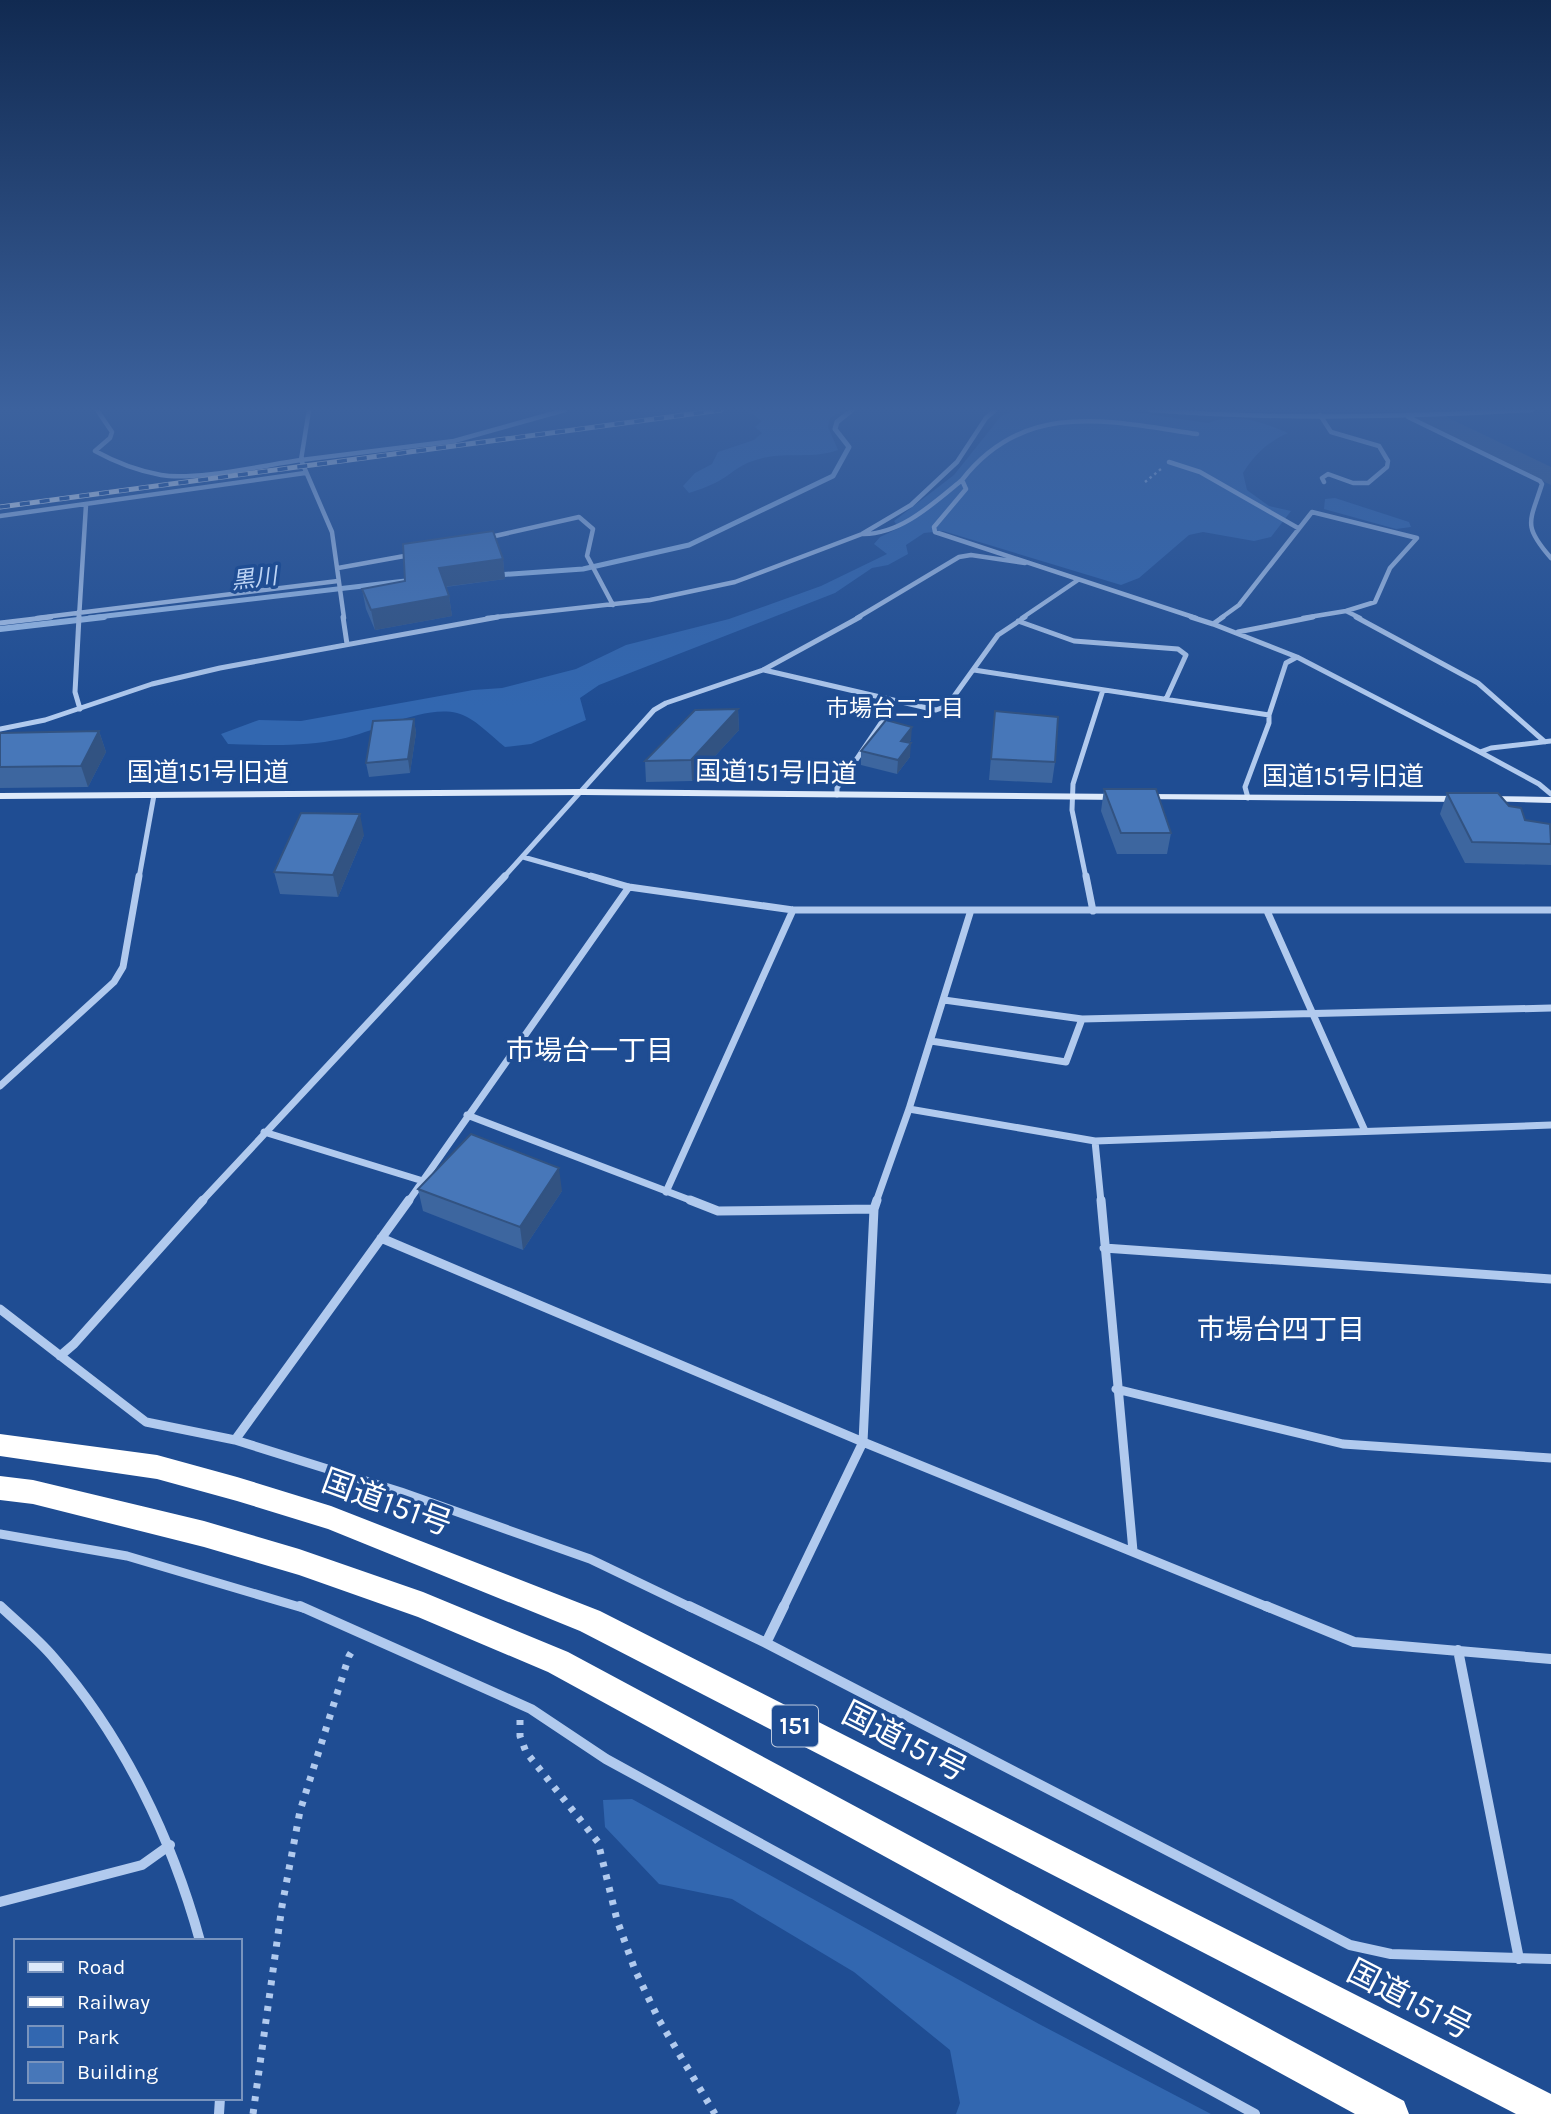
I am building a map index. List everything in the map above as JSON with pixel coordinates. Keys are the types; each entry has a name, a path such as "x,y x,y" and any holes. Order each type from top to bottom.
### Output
{"highway":[{"name":"国道151号","path":"0,1445 157,1467 237,1489 331,1518 590,1621 1551,2113"},
{"name":"151","path":"0,1488 33,1492 204,1534 299,1562 423,1605 558,1662 1391,2114"}],"street":[{"path":"0,516 57,509"},
{"path":"80,709 75,692 86,509"},
{"path":"321,509 332,532 346,643"},
{"path":"0,729 45,720 152,684 220,668 495,617 613,605 667,597 735,582 862,534 905,509"},
{"path":"862,534 874,535 912,518 924,509"},
{"path":"949,509 934,527 935,532 1025,564 1238,632 1297,657 1480,752 1539,784 1551,794"},
{"path":"1264,509 1298,528"},
{"path":"1535,509 1529,529 1532,538 1551,558"},
{"path":"1213,624 1239,605 1312,512 1418,538 1390,568 1375,602 1346,611 1238,632"},
{"path":"473,541 579,517 593,529 594,536 587,556 613,605"},
{"path":"338,568 419,553"},
{"path":"60,1356 74,1344 264,1132 583,792 654,710 666,703 763,670 874,609 959,557 971,555 1025,564"},
{"path":"763,670 936,710 947,706 998,635 1078,580"},
{"path":"0,624 338,582"},
{"path":"1346,611 1478,683 1548,742"},
{"path":"1018,621 1074,641 1178,649 1186,655 1166,699"},
{"path":"1248,798 1245,787 1269,723 1269,715 1286,663 1297,657"},
{"path":"974,670 1269,715"},
{"path":"1093,911 1072,810 1072,796 1073,783 1103,690"},
{"path":"837,795 837,788 896,701"},
{"path":"1480,752 1491,748 1548,742"},
{"name":"国道151号旧道","path":"0,796 583,792 1551,800"},
{"path":"0,1086 114,982 122,967 154,795"},
{"path":"523,857 629,887 793,910 1551,910"},
{"path":"235,1440 423,1181 629,887"},
{"path":"766,1643 863,1441 874,1209 931,1041 971,909"},
{"path":"666,1192 793,910"},
{"path":"1268,911 1365,1131"},
{"path":"944,1000 1082,1019 1551,1008"},
{"path":"931,1041 1066,1062 1082,1019"},
{"path":"909,1109 1095,1141 1551,1125"},
{"path":"467,1115 718,1211 874,1209"},
{"path":"264,1132 423,1181"},
{"path":"1095,1141 1133,1551"},
{"path":"381,1238 863,1441 1354,1642 1551,1658"},
{"path":"1104,1248 1551,1279"},
{"path":"0,1309 146,1422 235,1440 401,1492 590,1559 766,1643 1350,1945 1391,1954 1551,1959"},
{"path":"1116,1389 1343,1444 1551,1458"},
{"path":"0,1534 127,1556 295,1604 524,1705 606,1759 1255,2114"},
{"path":"0,1606 60,1664 103,1722 170,1845 200,1939"},
{"path":"1458,1650 1519,1959"},
{"path":"0,1902 142,1865 170,1845"}],"path":[{"path":"253,2114 282,1906 300,1811 349,1656 365,1634"},
{"path":"524,1705 518,1724 523,1745 547,1783 597,1841 609,1877 617,1920 642,1986 715,2114"}],"green space":[{"path":"910,509 1281,509 1291,511 1271,537 1254,541 1203,532 1189,535 1139,578 1121,585 943,531 924,533 906,545 908,554 888,565 872,568 835,593 599,685 580,698 586,720 531,744 505,747 470,718 444,712 414,716 354,736 313,743 228,744 221,734 259,720 301,721 473,690 502,688 576,669 626,645 729,619 821,586 887,554 874,544 880,537 899,528 894,521"},
{"path":"1324,509 1368,509 1409,522 1411,527 1396,529"},
{"path":"632,1799 1039,2024 1211,2114 956,2114 960,2103 950,2050 854,1972 732,1899 659,1884 605,1827 603,1800"}],"building":[{"path":"493,531 503,559 439,568 449,596 371,610 362,589 405,581 403,544"},
{"path":"738,709 691,760 645,761 695,710"},
{"path":"995,711 1058,717 1055,762 991,759"},
{"path":"414,719 408,759 366,763 373,721"},
{"path":"886,720 912,727 901,741 911,743 898,760 861,751"},
{"path":"99,731 81,766 0,767 0,733"},
{"path":"1104,789 1156,789 1171,833 1121,833"},
{"path":"1447,793 1498,793 1509,806 1521,808 1525,820 1550,824 1551,844 1472,842"},
{"path":"301,813 360,814 333,875 274,872"},
{"path":"471,1134 559,1168 520,1227 418,1189"}],"waterway":[{"name":"黒川","path":"497,575 583,569 689,545 765,509"},
{"name":"黒川","path":"89,618 414,580"},
{"name":"黒川","path":"0,629 104,617"}],"district":[{"name":"市場台二丁目","path":"895,708"},
{"name":"市場台一丁目","path":"590,1050"},
{"name":"市場台四丁目","path":"1281,1329"}]}
